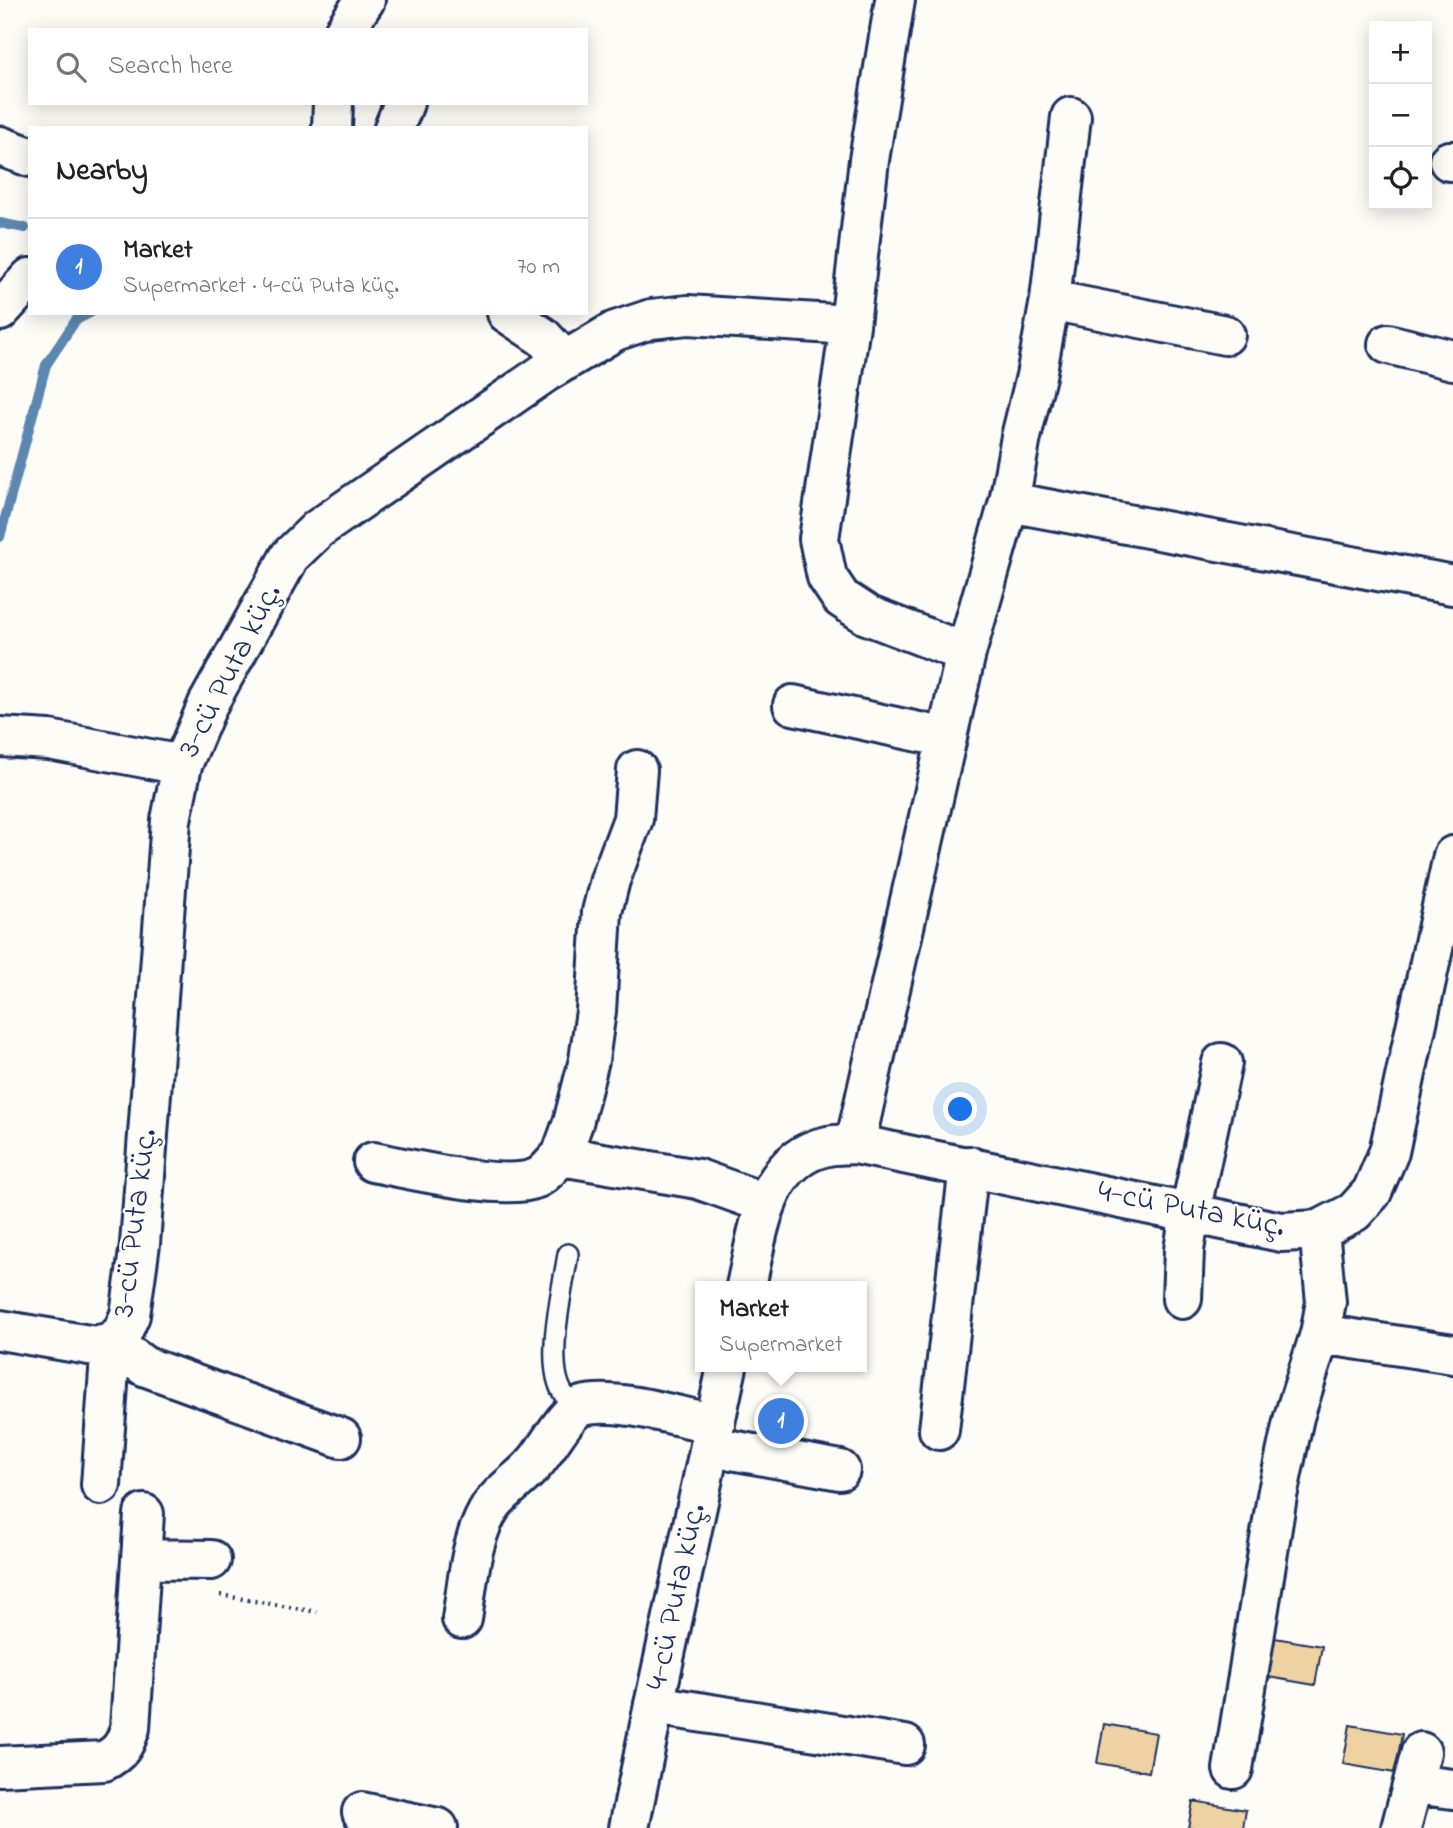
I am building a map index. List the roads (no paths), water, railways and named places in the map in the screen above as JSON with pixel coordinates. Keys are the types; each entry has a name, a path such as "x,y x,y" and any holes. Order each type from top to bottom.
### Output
{"street":[{"path":"346,28 365,0"},
{"path":"895,0 869,160 850,325 819,539 827,577 841,597 867,615 966,653"},
{"path":"332,126 333,105"},
{"path":"395,126 403,105"},
{"path":"855,1144 966,653 1009,502 1036,376 1050,300 1071,117"},
{"path":"0,146 28,156"},
{"path":"0,312 28,280"},
{"path":"1050,300 1225,335"},
{"path":"510,315 543,337 565,361"},
{"name":"3-cü Puta küç.","path":"0,1331 95,1346 111,1342 122,1333 130,1315 140,1244 171,820 182,765 208,704 290,556 318,529 546,372 615,331 650,319 688,315 850,325"},
{"path":"1388,344 1453,360"},
{"path":"1009,502 1453,585"},
{"path":"793,705 947,738"},
{"path":"0,737 49,740 182,765"},
{"path":"373,1163 516,1183 539,1177 561,1156 573,1123 589,1060 596,1011 602,912 610,880 633,819 637,770"},
{"name":"4-cü Puta küç.","path":"747,1281 765,1203 778,1178 800,1158 827,1146 855,1144 1281,1232 1319,1230 1354,1212 1372,1192 1389,1152 1453,856"},
{"path":"1182,1299 1184,1250 1190,1213 1222,1063"},
{"path":"561,1156 698,1179 765,1203"},
{"path":"939,1430 969,1166"},
{"path":"1233,1769 1277,1496 1294,1417 1320,1334 1326,1302 1319,1230"},
{"path":"1320,1334 1453,1354"},
{"path":"111,1342 152,1370 341,1438"},
{"path":"101,1485 111,1342"},
{"name":"4-cü Puta küç.","path":"629,1828 726,1372"},
{"path":"463,1619 473,1553 485,1518 494,1503 530,1471 566,1419 579,1407 607,1403 840,1470"},
{"path":"0,1766 104,1761 118,1754 125,1744 130,1728 144,1514"},
{"path":"141,1559 210,1576"},
{"path":"654,1704 905,1745"},
{"path":"1401,1828 1417,1768 1453,1790"},
{"path":"362,1812 438,1828"}],"lane":[{"path":"568,1254 554,1345 556,1376 563,1394 579,1407"}],"waterway":[{"path":"0,223 25,228"},
{"path":"0,537 46,365 76,320 86,315"}],"place":[{"name":"Market","path":"781,1421"}]}
